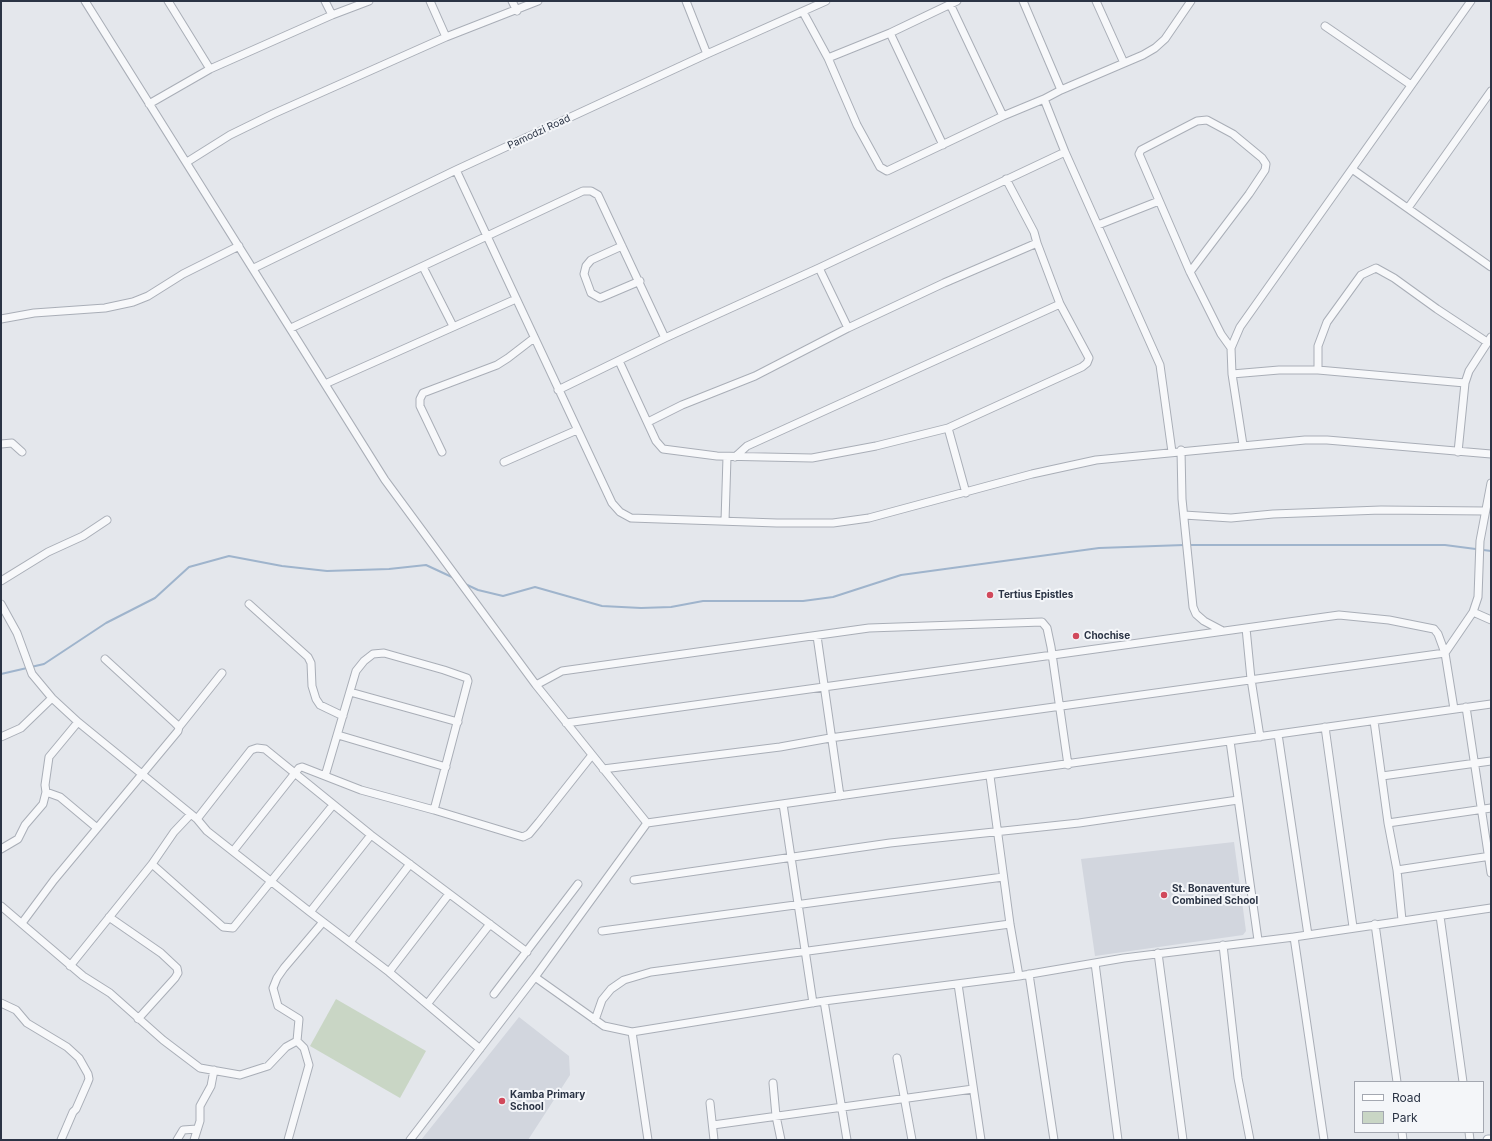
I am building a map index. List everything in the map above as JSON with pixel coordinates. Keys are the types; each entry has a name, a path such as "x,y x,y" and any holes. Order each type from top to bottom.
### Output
{"street":[{"path":"85,1 254,268 385,480 536,685 646,823"},
{"path":"168,1 210,68"},
{"path":"325,1 332,14"},
{"path":"149,104 210,68 332,14 369,1"},
{"path":"430,1 446,37"},
{"path":"512,1 517,11"},
{"path":"187,162 230,135 273,114 446,37 517,11 538,1"},
{"path":"686,1 706,54"},
{"name":"Pamodzi Road","path":"254,268 456,170 706,54 826,1"},
{"path":"1023,1 1061,90"},
{"path":"1096,1 1124,63"},
{"path":"803,12 828,58 857,125 880,167 887,171 1003,116 1044,99 1155,48 1165,38 1191,1"},
{"path":"1243,445 1232,374 1231,348 1240,327 1249,310 1352,169 1471,1"},
{"path":"828,58 890,33 953,3 1003,116"},
{"path":"1325,26 1411,85"},
{"path":"890,33 943,145"},
{"path":"1408,208 1491,90"},
{"path":"1044,99 1065,152 1160,365 1172,452"},
{"path":"1190,272 1249,194 1265,170 1266,164 1262,158 1233,134 1207,120 1197,121 1141,150 1139,154 1190,272 1221,334 1231,348"},
{"path":"558,390 665,338 819,268 1065,152"},
{"path":"1352,169 1491,267"},
{"path":"456,170 558,390 612,502 620,512 631,518 679,521 833,523 869,518 1032,474 1096,460 1181,450 1305,440 1327,440 1491,454"},
{"path":"619,361 656,441 663,449 731,457 812,458 827,456 876,446 948,428 1082,367 1087,363 1089,358 1060,304 1034,232 1006,179"},
{"path":"291,328 583,191 591,191 598,195 640,281 665,338"},
{"path":"1098,225 1159,201"},
{"path":"648,422 682,405 755,376 848,328 944,283 1037,243"},
{"path":"1,319 34,313 105,308 133,302 148,296 183,274 239,246"},
{"path":"622,246 591,260 586,266 584,274 591,293 600,298 640,281"},
{"path":"423,267 453,326"},
{"path":"819,268 848,328"},
{"path":"1318,370 1318,346 1327,322 1361,274 1376,268 1394,278 1437,309 1489,340 1469,371 1465,383 1458,452"},
{"path":"325,384 516,299"},
{"path":"724,521 731,457 747,446 1060,304"},
{"path":"442,452 420,406 420,399 423,393 497,365 534,338"},
{"path":"1232,374 1278,370 1318,370 1465,383"},
{"path":"948,428 966,493"},
{"path":"504,462 577,430"},
{"path":"1,444 12,443 22,452"},
{"path":"1181,450 1181,483 1193,607 1204,621 1221,630"},
{"path":"603,769 780,747 830,738 1445,653 1473,612 1480,583 1479,554 1485,511 1491,483"},
{"path":"1184,514 1231,518 1273,514 1381,510 1485,511"},
{"path":"1,581 41,555 83,536 107,520"},
{"path":"1,604 17,633 32,674 52,698 78,722 197,819 207,830 234,850 271,882 428,1003 480,1049"},
{"path":"249,604 308,657 311,663 312,686 316,699 325,709 343,716"},
{"path":"1473,612 1491,620"},
{"path":"566,723 1221,630 1332,616 1352,615 1434,629 1438,634 1445,653 1454,709"},
{"path":"536,685 562,671 869,628 1042,622 1046,628 1052,654 1068,765"},
{"path":"1246,628 1251,679 1260,737"},
{"path":"817,636 830,738 840,796"},
{"path":"325,776 356,671 364,661 373,654 384,653 467,678 467,686 434,810"},
{"path":"105,659 179,727"},
{"path":"22,923 54,880 178,731 179,727 222,673"},
{"path":"350,692 458,722"},
{"path":"1,737 21,728 52,698"},
{"path":"410,1140 535,977 646,823 990,776 1491,704"},
{"path":"1466,707 1473,764 1491,873"},
{"path":"1374,721 1388,823 1397,870 1402,920"},
{"path":"1,849 18,839 25,825 43,804 46,792 45,785 49,757 78,722"},
{"path":"1325,727 1353,927"},
{"path":"1278,734 1308,935"},
{"path":"338,735 446,767"},
{"path":"1230,741 1258,940"},
{"path":"197,819 251,750 257,748 265,750 371,835 527,952"},
{"path":"234,850 302,767 361,790 523,837 528,834 539,822 592,755"},
{"path":"1382,776 1491,761"},
{"path":"990,776 1003,877 1019,976"},
{"path":"46,792 60,797 97,828"},
{"path":"634,880 890,843 1079,823 1238,800"},
{"path":"783,804 813,1003"},
{"path":"152,864 223,926 233,928 333,805"},
{"path":"1388,823 1491,808"},
{"path":"70,966 152,864 174,832 191,814"},
{"path":"310,912 371,835"},
{"path":"1397,870 1489,857"},
{"path":"350,942 410,864"},
{"path":"602,932 1003,877"},
{"path":"494,994 578,884"},
{"path":"389,972 448,894"},
{"path":"1,906 70,966 110,993 138,1019 200,1068 240,1075 258,1070 268,1066 286,1047 297,1041"},
{"path":"535,977 604,1026 632,1032 824,1001 1019,976 1158,953 1258,940 1294,937 1353,927 1491,908"},
{"path":"1440,916 1463,1081"},
{"path":"109,917 161,953 177,968 178,973 175,978 138,1019"},
{"path":"297,1041 299,1019 278,1006 273,988 277,978 284,968 323,922"},
{"path":"428,1003 490,924"},
{"path":"595,1020 602,1000 611,989 624,980 651,972 1010,924"},
{"path":"1375,924 1396,1081"},
{"path":"1294,937 1324,1140"},
{"path":"1223,945 1238,1078 1250,1140"},
{"path":"1158,953 1183,1140"},
{"path":"1095,963 1118,1140"},
{"path":"1029,974 1054,1140"},
{"path":"958,984 981,1140"},
{"path":"824,1001 847,1140"},
{"path":"1,1003 16,1010 27,1023 37,1030 67,1046 79,1058 88,1074 89,1079 87,1084 76,1109 72,1112 61,1140"},
{"path":"632,1032 648,1140"},
{"path":"288,1140 309,1065 304,1048 297,1041"},
{"path":"897,1058 912,1140"},
{"path":"194,1140 200,1106 211,1086 214,1070"},
{"path":"773,1083 776,1116 781,1140"},
{"path":"713,1125 973,1089"},
{"path":"710,1103 714,1140"},
{"path":"177,1140 183,1130 197,1129"}],"shaded area":[{"name":"St. Bonaventure Combined School","path":"1234,842 1246,931 1243,935 1095,956 1081,859"},
{"name":"Kamba Primary School","path":"519,1017 569,1056 570,1075 528,1140 421,1140"}],"green space":[{"path":"336,999 426,1051 400,1098 310,1046"}],"waterway":[{"path":"463,583 478,590 503,596 535,587 602,606 641,608 671,607 703,601 803,601 833,597 901,575 1099,548 1184,545"},
{"path":"1189,545 1445,545 1491,551"},
{"path":"31,667 44,664 106,623 155,598 189,567 229,556 282,566 327,571 389,569 426,565 454,578"},
{"path":"1,674 27,668"}],"place":[{"name":"Tertius Epistles","path":"990,595"},
{"name":"Chochise","path":"1076,636"},
{"name":"St. Bonaventure Combined School","path":"1164,895"},
{"name":"Kamba Primary School","path":"502,1101"}]}
